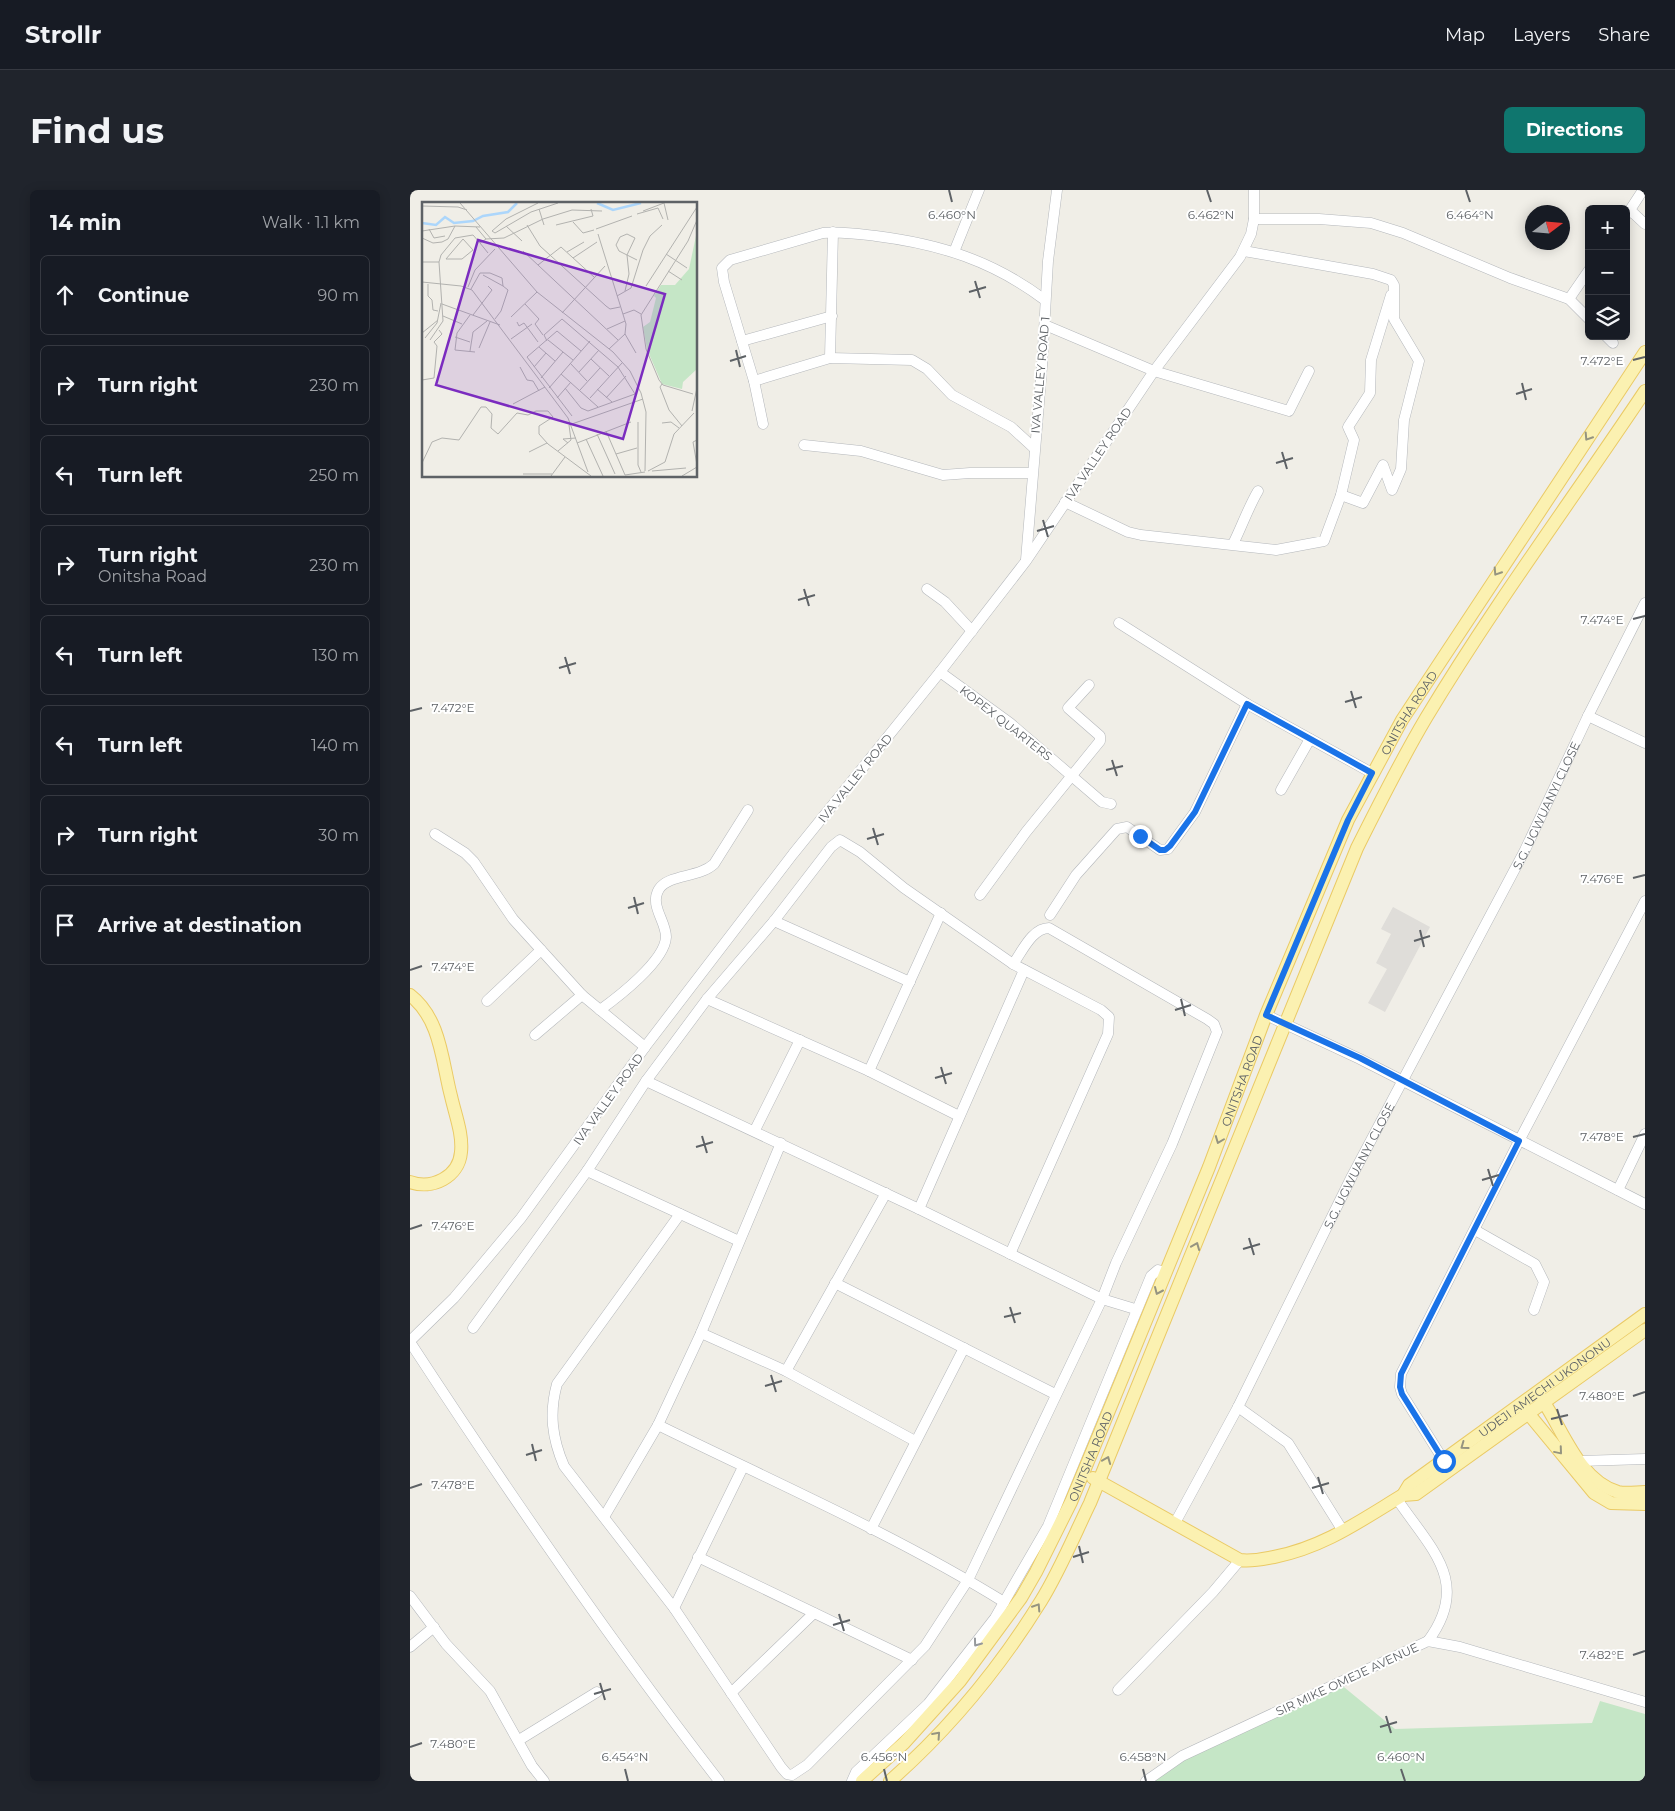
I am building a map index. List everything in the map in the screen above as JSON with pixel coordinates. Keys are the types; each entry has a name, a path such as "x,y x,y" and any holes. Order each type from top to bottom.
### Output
{"main road":[{"name":"ONITSHA ROAD","path":"862,1781 904,1743 960,1681 1021,1598 1084,1473 1166,1272 1266,1015 1348,820 1372,773 1438,662 1645,352"},
{"name":"ONITSHA ROAD","path":"890,1781 935,1737 990,1674 1028,1622 1054,1579 1099,1482 1357,848 1426,718 1501,602 1645,391"},
{"path":"410,995 427,1015 442,1050 460,1132 462,1151 455,1170 448,1178 437,1183 422,1185 410,1182"},
{"name":"UDEJI AMECHI UKONONU","path":"1400,1497 1409,1485 1525,1409 1645,1314"},
{"name":"UDEJI AMECHI UKONONU","path":"1541,1397 1645,1330"},
{"path":"1541,1397 1580,1461 1602,1485 1619,1492 1645,1492"},
{"path":"1084,1473 1240,1560 1251,1561 1294,1553 1319,1544 1343,1532 1400,1497 1416,1494 1525,1409 1594,1493 1611,1503 1645,1504"}],"street":[{"path":"954,252 979,190"},
{"name":"IVA VALLEY ROAD 1","path":"1026,561 1045,325 1045,300 1057,190"},
{"name":"IVA VALLEY ROAD","path":"410,1342 454,1298 521,1218 645,1048 793,854 940,672 1026,561 1154,371 1244,251 1254,219 1254,190"},
{"path":"1630,210 1642,190"},
{"path":"1630,214 1645,224"},
{"path":"1254,219 1319,219 1371,224 1403,232 1510,278 1569,299 1585,315"},
{"path":"830,358 833,232"},
{"path":"763,424 754,381 724,282 722,268 724,263 767,248 833,232 886,238 954,252 978,260 1012,277 1045,300"},
{"path":"1244,251 1373,274 1391,280 1394,285 1394,319 1419,361 1404,420 1401,470 1392,490 1383,465 1363,504 1341,495"},
{"path":"1569,299 1585,276"},
{"path":"1065,502 1128,532 1283,550 1324,541 1341,495 1353,451 1354,440 1348,427 1370,393 1371,360 1394,285"},
{"path":"742,341 832,316"},
{"path":"1045,325 1154,371 1289,410 1310,371"},
{"path":"754,381 830,358 912,360 927,369 952,395 1011,427 1034,448"},
{"path":"804,445 861,452 943,475 970,472 1032,474"},
{"path":"1233,544 1241,528 1246,510 1258,491"},
{"path":"927,589 946,602 972,631"},
{"name":"S.G. UGWUANYI CLOSE","path":"1175,1523 1238,1407 1352,1176 1525,850 1588,716 1645,603"},
{"path":"1120,623 1247,704 1372,773"},
{"name":"KOPEX QUARTERS","path":"940,672 1010,723 1102,802 1112,804"},
{"path":"980,895 1070,775 1098,745 1100,736 1068,708 1089,685"},
{"path":"1050,915 1076,875 1117,829 1127,827 1160,850 1168,849 1195,812 1247,704"},
{"path":"1588,716 1645,743"},
{"path":"1281,790 1310,739"},
{"path":"600,1010 632,986 664,945 666,937 656,902 659,889 668,882 706,871 714,864 748,810"},
{"path":"435,834 465,853 474,862 513,919 582,995 645,1048"},
{"path":"473,1328 587,1171 646,1081 707,999 774,921 832,847 840,840 860,852 904,888 1013,964 1101,1010 1109,1017 1108,1034 1010,1254"},
{"path":"1444,1461 1402,1394 1400,1381 1414,1346 1645,901"},
{"path":"869,1071 941,913"},
{"path":"774,921 910,982"},
{"path":"680,1214 557,1384 553,1399 552,1415 555,1444 564,1466 674,1608 781,1767 787,1774 792,1775 807,1765 925,1646 968,1580 1102,1299 1116,1263 1172,1144 1217,1032 1214,1024 1207,1019 1049,928 1038,930 1013,964"},
{"path":"488,1001 541,950"},
{"path":"919,1209 1024,970"},
{"path":"535,1035 582,995"},
{"path":"707,999 869,1071 960,1116"},
{"path":"1266,1015 1403,1081 1645,1204"},
{"path":"755,1130 800,1040"},
{"path":"646,1081 755,1130 1102,1299 1135,1309"},
{"path":"1618,1190 1645,1134"},
{"path":"604,1517 658,1426 701,1333 781,1143"},
{"path":"587,1171 739,1241"},
{"path":"786,1371 886,1193"},
{"path":"1475,1230 1535,1264 1538,1268 1544,1282 1534,1310"},
{"path":"852,1781 856,1772 928,1704 966,1657 1004,1602 1048,1526 1135,1309 1151,1276 1158,1270 1166,1272"},
{"path":"835,1283 1056,1394"},
{"path":"701,1333 786,1371 915,1441"},
{"path":"410,1342 527,1519 658,1703 719,1781"},
{"path":"871,1529 964,1348"},
{"path":"1238,1407 1288,1443 1343,1532"},
{"path":"658,1426 871,1529 968,1580 1004,1602"},
{"path":"1580,1461 1645,1459"},
{"path":"674,1608 743,1467"},
{"path":"1400,1497 1440,1562 1447,1579 1448,1593 1443,1618 1428,1641"},
{"path":"698,1557 912,1660"},
{"path":"1118,1690 1213,1592 1240,1560"},
{"path":"410,1596 446,1644 490,1691 532,1766 544,1781"},
{"path":"731,1693 814,1612"},
{"path":"410,1648 434,1627"},
{"name":"SIR MIKE OMEJE AVENUE","path":"1146,1781 1182,1756 1428,1641 1460,1647 1645,1702"},
{"path":"519,1740 597,1692"}],"shaded area":[{"path":"1393,907 1430,927 1385,1012 1368,1003 1387,969 1376,963 1391,934 1381,929"}],"green space":[{"path":"1339,1683 1395,1729 1592,1723 1600,1701 1645,1714 1645,1781 1147,1781 1171,1763"}],"route":[{"path":"1140,836 1160,850 1168,849 1195,812 1247,704 1372,773 1348,820 1266,1015 1360,1058 1519,1141 1401,1374 1400,1387 1402,1394 1444,1461"}]}
